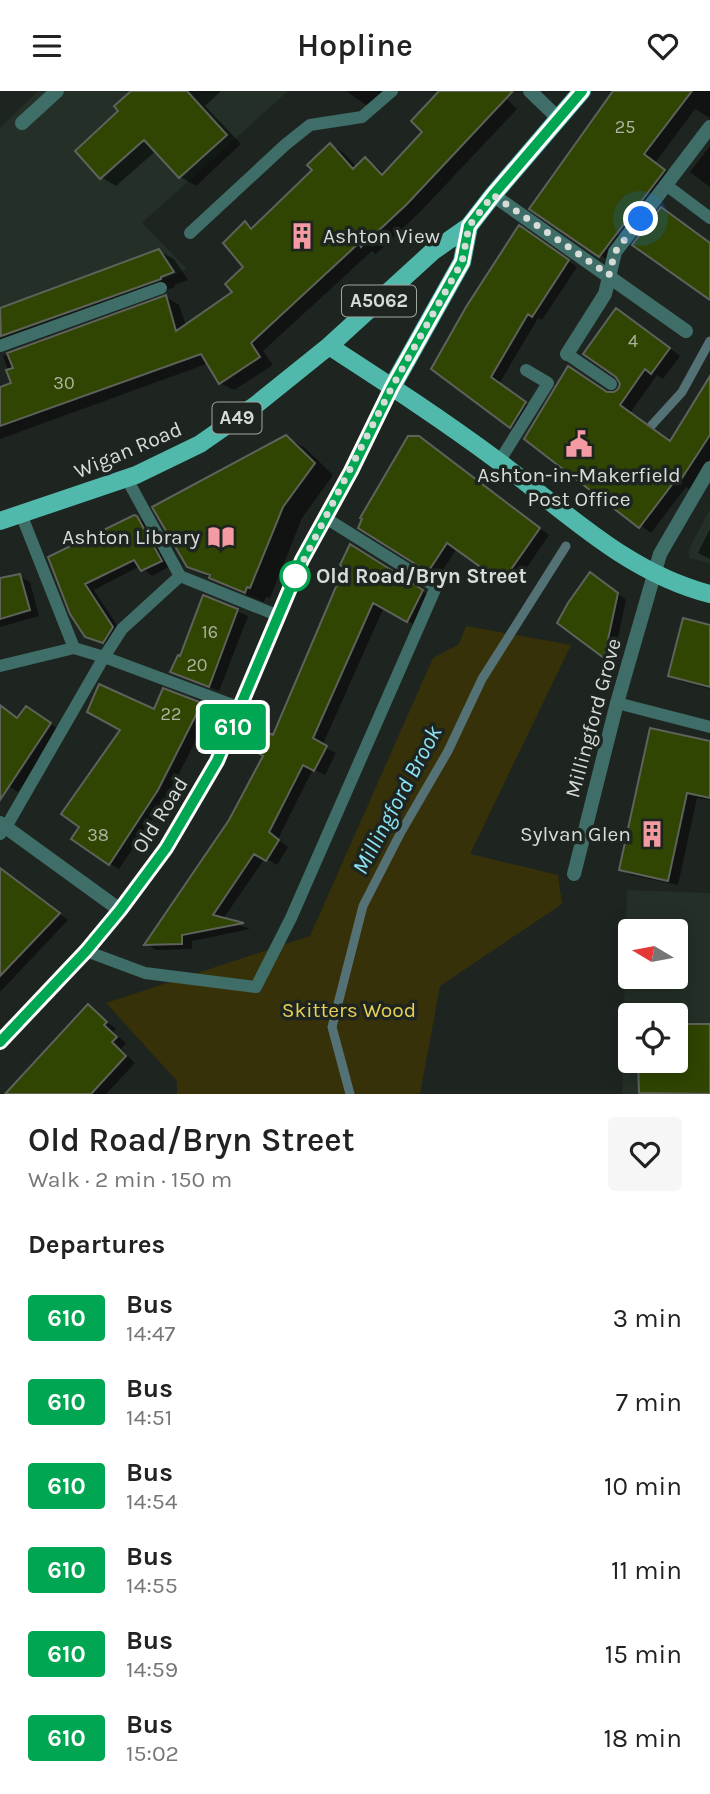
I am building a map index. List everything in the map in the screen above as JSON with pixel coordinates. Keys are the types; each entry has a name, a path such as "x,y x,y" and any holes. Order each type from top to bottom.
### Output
{"main road":[{"name":"Wigan Road","path":"0,521 127,479 200,444 257,404 329,346 432,252 469,226 582,91"},
{"name":"Wigan Road","path":"392,387 462,262 469,226"},
{"path":"329,346 499,462 621,556 654,574 710,594"}],"street":[{"path":"22,123 57,91"},
{"path":"530,91 558,118"},
{"path":"567,354 605,294 615,252 710,127"},
{"path":"493,195 687,331"},
{"name":"Old Road","path":"0,1042 86,951 166,848 217,761 302,560 351,471 392,387"},
{"name":"Millingford Grove","path":"574,874 617,703 660,554 710,468"},
{"path":"2,828 120,910"}],"lane":[{"path":"190,233 310,125 362,117 392,91"},
{"path":"666,185 710,218"},
{"path":"0,346 161,288"},
{"path":"567,354 611,384"},
{"path":"499,462 548,383 526,370"},
{"path":"127,479 180,576 279,616"},
{"path":"21,514 74,648"},
{"path":"86,951 145,973 256,987 297,906 436,587 324,517"},
{"path":"2,828 122,629 180,576"},
{"path":"0,666 74,648 241,708"},
{"path":"617,703 710,727"}],"shaded area":[{"path":"38,91 288,91 142,223 187,269 100,309 0,342 0,128"},
{"path":"710,509 710,563 690,558 688,551"},
{"path":"627,890 710,893 710,1094 622,1094 623,1073 688,1073 688,1003 624,1003 625,989 688,989 688,919 626,919"}],"green space":[{"name":"Skitters Wood","path":"466,626 571,645 470,854 558,875 562,904 440,986 420,1094 177,1094 177,1081 106,1003 310,936 433,658 459,644"}],"building":[{"path":"131,91 187,91 227,135 179,178 144,140 100,179 75,151 118,111 114,106"},
{"path":"439,91 513,91 407,204 361,247 359,243 251,343 260,357 219,384 201,354 0,426 0,387 11,383 6,370 13,368 7,353 166,295 176,331 232,292 225,284 243,267 223,243 245,221 251,229 312,170 307,165 330,143 353,169 365,157 382,175 422,132 411,121"},
{"path":"613,91 692,91 644,154 665,170 599,257 529,209"},
{"path":"661,207 710,243 710,300 632,245"},
{"path":"519,225 569,260 532,317 528,314 491,377 526,402 510,428 431,369 466,307"},
{"path":"159,249 174,272 1,336 0,308"},
{"path":"616,308 670,348 651,374 645,369 620,405 670,441 710,376 710,435 678,484 674,482 639,528 524,439 568,366 607,392 618,389 620,384 616,377 583,354"},
{"name":"Ashton Library","path":"286,435 315,463 283,507 250,588 247,587 245,593 209,578 210,575 187,567 152,507"},
{"path":"408,436 419,436 540,528 505,578 500,581 447,543 428,572 358,528 362,519 360,518"},
{"path":"134,515 162,561 141,571 134,560 85,584 113,627 103,643 85,637 70,614 48,557"},
{"path":"350,544 423,590 407,622 373,603 313,738 327,746 314,771 303,765 269,832 279,840 266,861 254,854 213,915 244,923 182,935 182,944 144,945 229,820 263,756 258,753 269,733 273,735 344,568 340,565"},
{"path":"590,572 618,593 604,658 557,623"},
{"path":"20,574 30,610 0,619 0,578"},
{"path":"203,595 238,609 209,687 170,672 178,655 180,656"},
{"path":"683,618 710,625 710,687 668,676"},
{"path":"99,684 154,709 163,688 202,703 158,790 109,865 71,839 79,827 61,814 120,730 87,712"},
{"path":"0,705 17,718 26,706 51,723 0,800"},
{"name":"Sylvan Glen","path":"650,728 710,741 710,798 687,793 668,881 619,870"},
{"path":"0,868 60,913 0,976"},
{"path":"88,1004 107,1022 104,1025 117,1037 112,1042 126,1056 91,1094 5,1094"},
{"path":"688,1024 710,1024 710,1094 639,1093 638,1073 688,1073"}],"waterway":[{"name":"Millingford Brook","path":"651,426 682,392 710,341"},
{"name":"Millingford Brook","path":"350,1094 332,1027 363,906 401,832 448,751 482,679 566,546"}],"bus line":[{"name":"610","path":"0,1042 86,951 166,848 217,761 302,560 351,471 392,387 462,262 469,226 582,91"}],"place":[{"name":"Ashton View","path":"302,236"},
{"name":"Ashton-in-Makerfield Post Office","path":"579,444"},
{"name":"Ashton Library","path":"221,537"},
{"name":"Old Road/Bryn Street","path":"295,576"},
{"name":"Sylvan Glen","path":"652,834"}],"route":[{"path":"295,576 294,579 392,387 462,262 469,226 493,195 609,275 615,252 641,219"}]}
